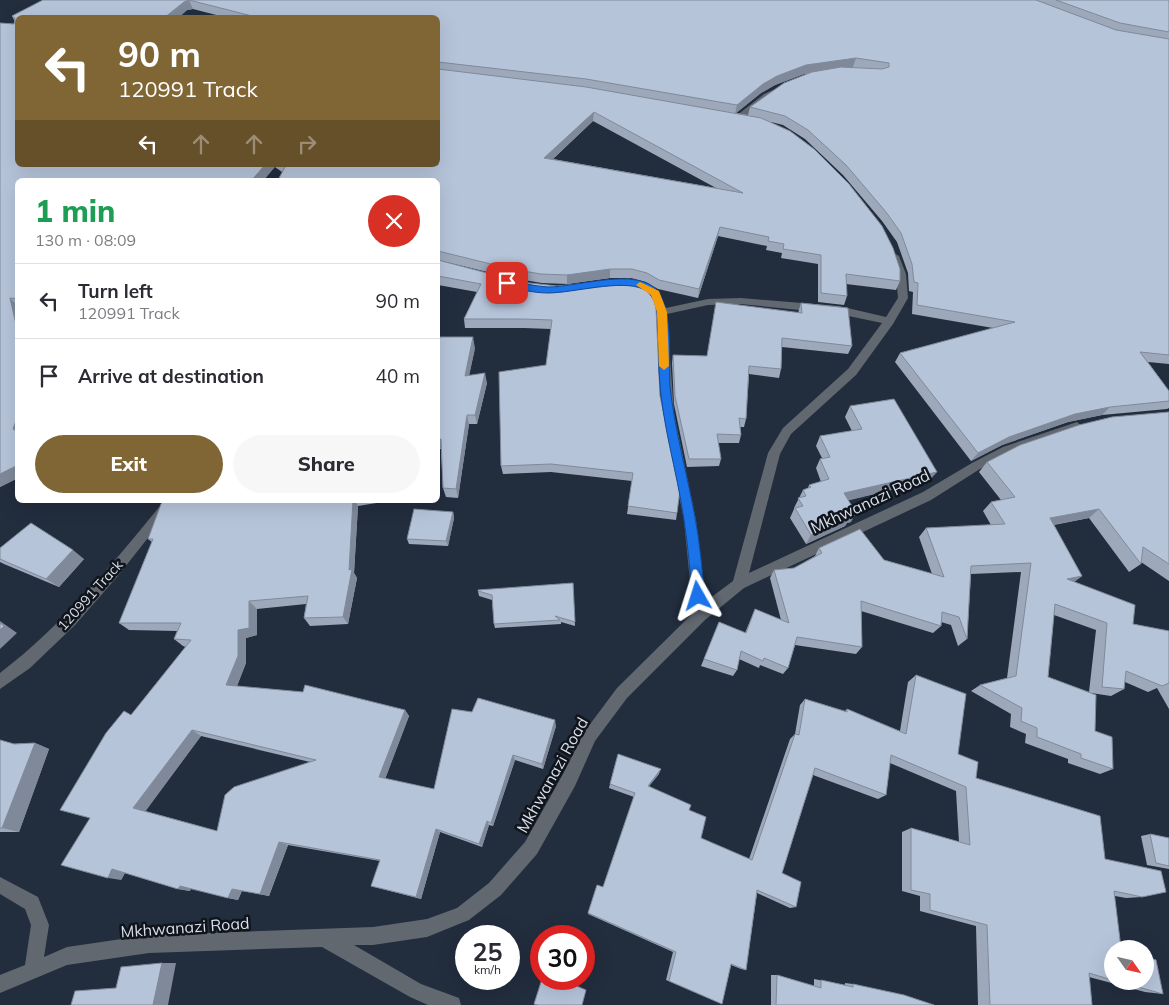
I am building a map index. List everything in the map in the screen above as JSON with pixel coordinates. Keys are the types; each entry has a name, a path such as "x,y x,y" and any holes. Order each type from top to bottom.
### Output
{"street":[{"path":"754,121 735,117 768,93 798,82"},
{"path":"739,584 774,453 788,431 852,372 890,321 903,298 901,274 890,243"},
{"path":"626,283 645,286 655,293 662,312 668,413 690,520 700,616"},
{"path":"662,312 708,302 741,301 839,310 890,321"},
{"name":"Mkhwanazi Road","path":"0,984 67,956 149,944 373,936 427,928 463,914 496,889 531,848 569,780 590,736 622,693 700,616 739,584 927,496 976,466 1007,450 1059,432 1094,423"},
{"name":"120991 Track","path":"0,682 28,662 67,623 169,503"},
{"path":"0,885 32,903 40,925 33,970"},
{"path":"322,937 416,991 452,1005"}],"building":[{"path":"43,0 189,0 168,15 15,15 15,18 12,16"},
{"path":"189,0 1036,0 1116,30 1169,39 1169,355 1140,352 1169,391 1169,401 1110,407 1075,414 1009,437 978,453 900,353 1015,322 917,305 918,283 914,282 912,264 901,233 886,212 846,165 808,130 785,116 750,107 784,83 812,72 841,67 882,69 889,67 889,63 856,58 806,65 777,76 763,84 737,105 586,79 440,62 440,15 248,15"},
{"path":"1056,0 1169,0 1169,32 1120,23"},
{"path":"15,18 15,167 263,167 254,178 15,178 15,299 10,298 15,320 15,423 13,429 15,430 15,466 0,474 0,23 14,24"},
{"path":"440,69 586,87 761,118 790,131 814,149 849,184 882,226 893,248 900,269 900,281 846,274 847,296 821,293 821,255 783,249 784,244 768,241 769,237 720,227 699,289 659,280 647,273 632,269 610,269 567,275 541,274 511,269 440,251 440,178 279,178 285,167 440,167","holes":["594,112 743,193 544,158"]},
{"path":"440,261 521,282 557,286 629,279 642,282 651,290 656,308 660,396 680,490 677,513 628,506 633,473 551,464 501,466 499,372 546,365 552,320 464,319 481,284 440,276"},
{"path":"716,302 802,313 801,303 848,308 852,346 782,338 781,369 749,366 746,419 739,418 741,435 717,434 721,459 689,459 675,396 673,355 707,356"},
{"path":"440,337 473,337 465,376 485,373 475,415 467,415 456,489 443,488"},
{"path":"894,399 937,472 844,493 856,513 811,535 795,508 803,506 798,498 806,496 803,490 811,487 809,485 829,479 820,459 830,457 820,436 862,429 850,406"},
{"path":"1169,412 1169,564 1143,547 1141,564 1099,509 1050,518 1082,576 1067,579 1135,605 1133,624 1169,631 1169,683 1162,686 1126,671 1124,689 1102,687 1107,623 1055,604 1048,677 1096,695 1095,731 1112,737 1113,769 1081,758 1081,754 1037,737 1037,728 1021,721 1022,708 980,685 1016,676 1031,563 971,566 967,639 959,617 942,612 941,626 861,601 862,647 797,637 788,668 764,658 763,661 741,651 737,670 704,659 719,622 746,633 755,609 789,623 774,570 794,568 822,553 819,548 860,529 884,560 944,577 926,528 1005,524 991,502 1015,497 987,462 1020,445 1079,425 1112,417"},
{"path":"162,503 353,503 349,570 352,569 343,617 304,618 308,596 249,601 249,628 238,630 238,656 226,685 303,692 305,685 405,710 379,777 434,789 452,709 472,712 478,698 555,720 542,764 513,755 491,823 487,821 479,844 436,829 416,897 371,886 380,860 279,842 260,894 232,889 228,898 180,886 178,889 112,869 108,878 61,865 90,818 60,810 106,733 124,711 131,715 191,640 174,639 181,623 119,623 153,539 148,539","holes":["192,730 316,760 234,787 225,795 217,831 133,808"]},
{"path":"414,509 453,512 446,541 407,539"},
{"path":"31,523 73,550 46,579 0,559 0,548"},
{"path":"573,583 575,622 555,616 560,620 494,624 492,595 478,591 478,590"},
{"path":"916,675 966,694 958,754 978,762 976,778 1100,816 1105,859 1161,871 1166,892 1142,897 1114,891 1120,940 1104,940 1104,978 1089,973 1092,1005 990,1005 987,925 930,910 930,894 911,890 911,828 970,845 966,787 891,755 886,795 815,768 782,873 801,882 796,907 757,890 746,970 731,964 722,1004 669,981 676,952 588,913 597,885 603,887 635,793 610,784 618,754 661,769 648,786 691,805 689,810 706,817 701,838 752,860 795,734 799,735 805,699 847,712 847,709 906,734"},
{"path":"0,740 14,744 35,743 2,828 0,828"},
{"path":"1150,834 1169,838 1169,866 1156,863"},
{"path":"1154,959 1156,960 1163,994 1149,990 1154,990"},
{"path":"162,963 153,1005 71,1005 75,991 116,988 121,967"},
{"path":"777,975 821,988 821,980 853,987 853,984 904,995 934,1005 776,1005"},
{"path":"538,990 586,990 582,1005 534,1004"}],"slow traffic":[{"path":"640,285 655,293 662,312 664,366"}],"route":[{"path":"507,283 548,290 626,283 645,286 655,293 662,312 664,371 668,413 690,520 698,596"}]}
